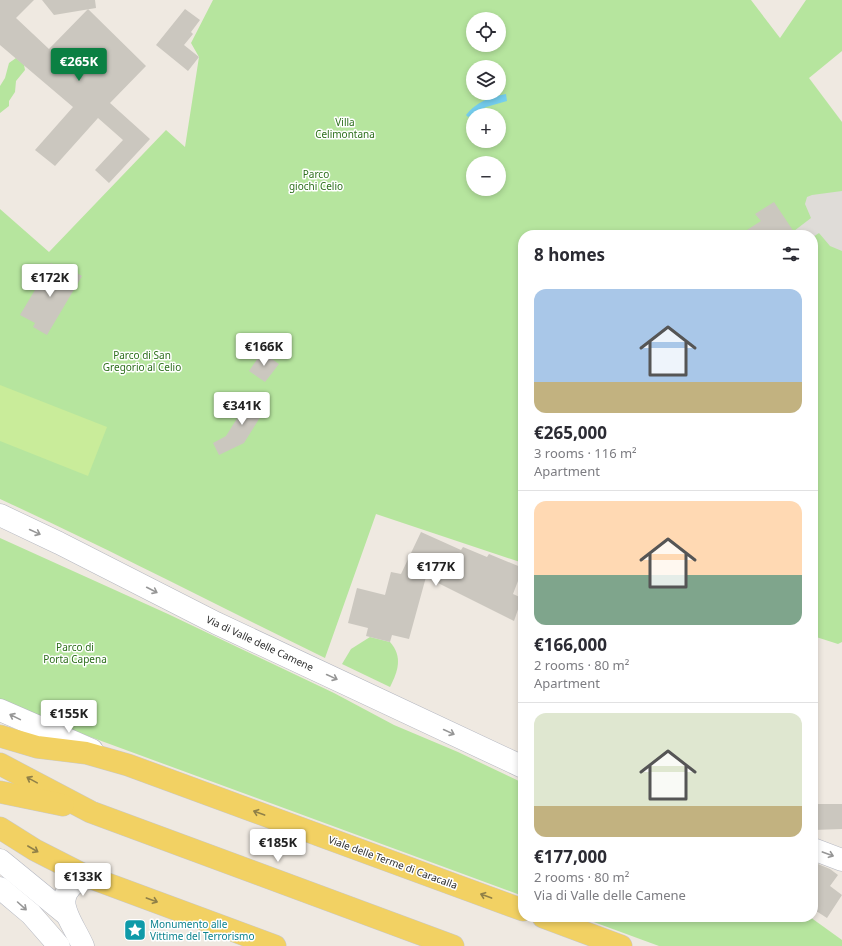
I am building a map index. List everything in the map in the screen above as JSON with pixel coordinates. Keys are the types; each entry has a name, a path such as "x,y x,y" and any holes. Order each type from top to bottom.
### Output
{"main road":[{"name":"Viale delle Terme di Caracalla","path":"0,736 37,748 86,753 128,765 518,908"},
{"path":"0,764 91,812 453,946"},
{"path":"0,792 91,812"},
{"path":"0,828 35,850 86,876 276,946"},
{"path":"553,922 588,939 621,946"}],"street":[{"name":"Via di Valle delle Camene","path":"0,515 59,543 216,623 518,765"},
{"name":"Viale delle Terme di Caracalla","path":"0,710 58,737 128,765"},
{"path":"818,851 842,860"},
{"path":"0,860 66,914"},
{"path":"83,946 66,914 64,901 67,891 74,883 86,876"},
{"path":"0,888 31,914 59,946"}],"green space":[{"name":"Villa Celimontana","path":"213,0 751,0 780,38 806,0 842,0 842,51 809,78 842,122 842,642 838,644 818,638 818,230 518,230 518,561 376,514 325,658 122,557 0,499 0,209 49,252 166,130 185,147 199,57 191,43"},
{"path":"16,58 24,65 25,70 16,81 15,92 9,101 9,106 0,113 0,86 5,78 9,63"},
{"path":"0,385 107,427 88,476 0,441"},
{"name":"Parco di Porta Capena","path":"0,538 168,614 334,693 394,725 458,752 518,781 518,894 28,714 0,700"},
{"path":"370,637 390,642 397,653 397,670 390,687 342,664 351,649"},
{"path":"594,922 817,922 842,940 842,946 659,946"}],"shaded area":[{"path":"842,191 842,251 830,246 818,234 818,230 795,230 811,218 805,204 807,197"}],"water":[{"path":"506,94 507,101 484,108 473,108 484,101 506,100"}],"building":[{"path":"0,0 34,0 16,18 49,49 88,9 146,66 110,103 150,139 109,183 95,170 123,140 98,118 55,166 35,150 73,107 0,45"},
{"path":"42,0 95,0 96,8 54,15"},
{"path":"185,9 200,20 191,32 193,34 184,45 199,57 188,71 156,45"},
{"path":"774,202 793,230 747,230 761,221 755,214"},
{"path":"51,263 67,272 70,269 82,276 47,335 33,327 35,323 20,315"},
{"path":"262,352 279,364 265,382 249,371"},
{"path":"251,396 267,406 244,443 219,455 213,443 226,436"},
{"path":"421,532 461,550 463,547 487,557 489,554 518,566 518,581 513,594 518,596 518,610 514,621 426,577 409,639 392,635 390,642 366,636 368,628 348,623 357,588 385,595 391,572 401,574"},
{"path":"818,804 842,804 842,829 818,830"},
{"path":"818,864 830,869 838,875 830,886 842,895 827,918 818,912"}],"place":[{"name":"Monumento alle Vittime del Terrorismo","path":"135,930"}],"park label":[{"name":"Parco giochi Celio","path":"316,180"},
{"name":"Parco di San Gregorio al Celio","path":"142,360"}]}
